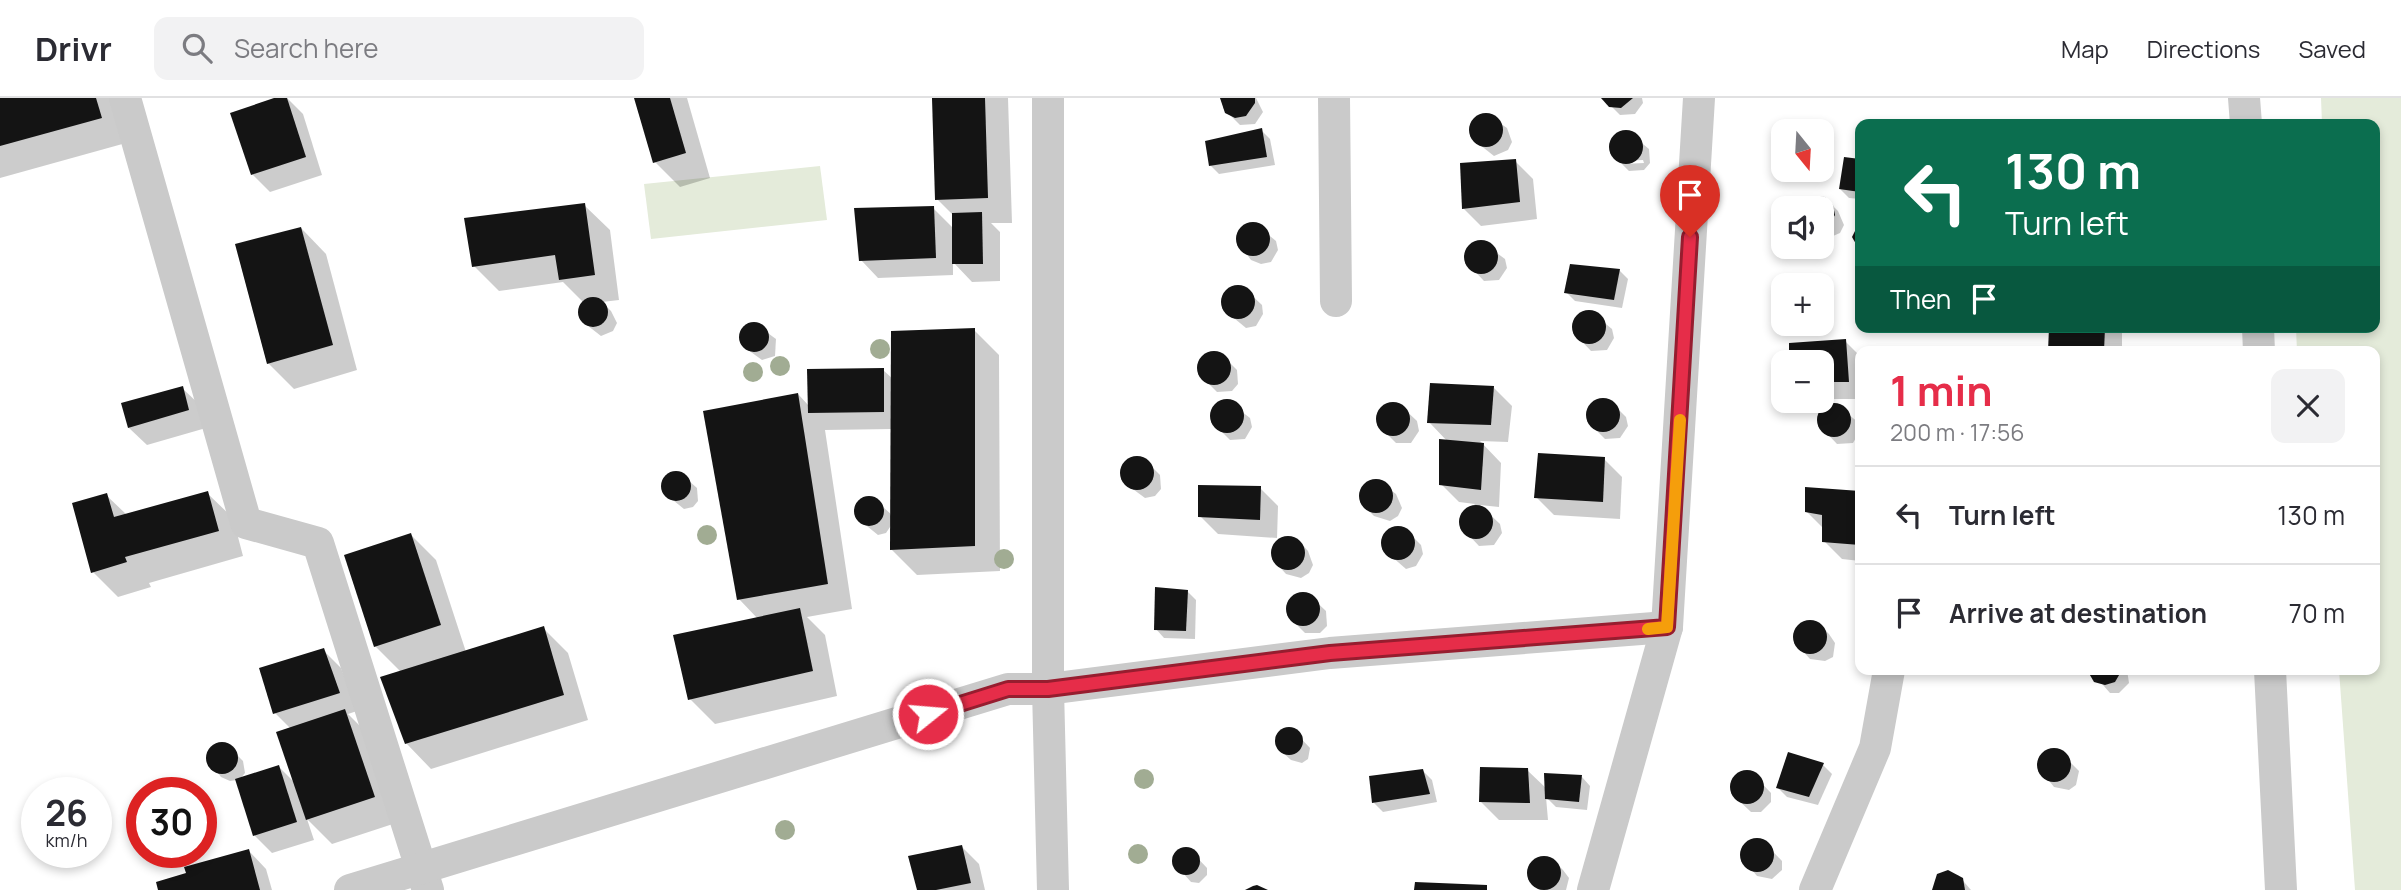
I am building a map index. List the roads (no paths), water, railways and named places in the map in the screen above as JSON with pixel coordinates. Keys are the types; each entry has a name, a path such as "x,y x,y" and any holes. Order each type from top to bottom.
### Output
{"street":[{"path":"125,98 246,523 318,543 426,879"},
{"path":"1048,98 1048,689 1053,890"},
{"path":"1334,98 1336,302"},
{"path":"1593,890 1667,627 1699,98"},
{"path":"2244,98 2246,119"},
{"path":"351,890 426,879 1008,689 1048,689 1330,653 1667,627"},
{"path":"1815,890 1875,748 1888,675"},
{"path":"2270,675 2281,890"}]}
